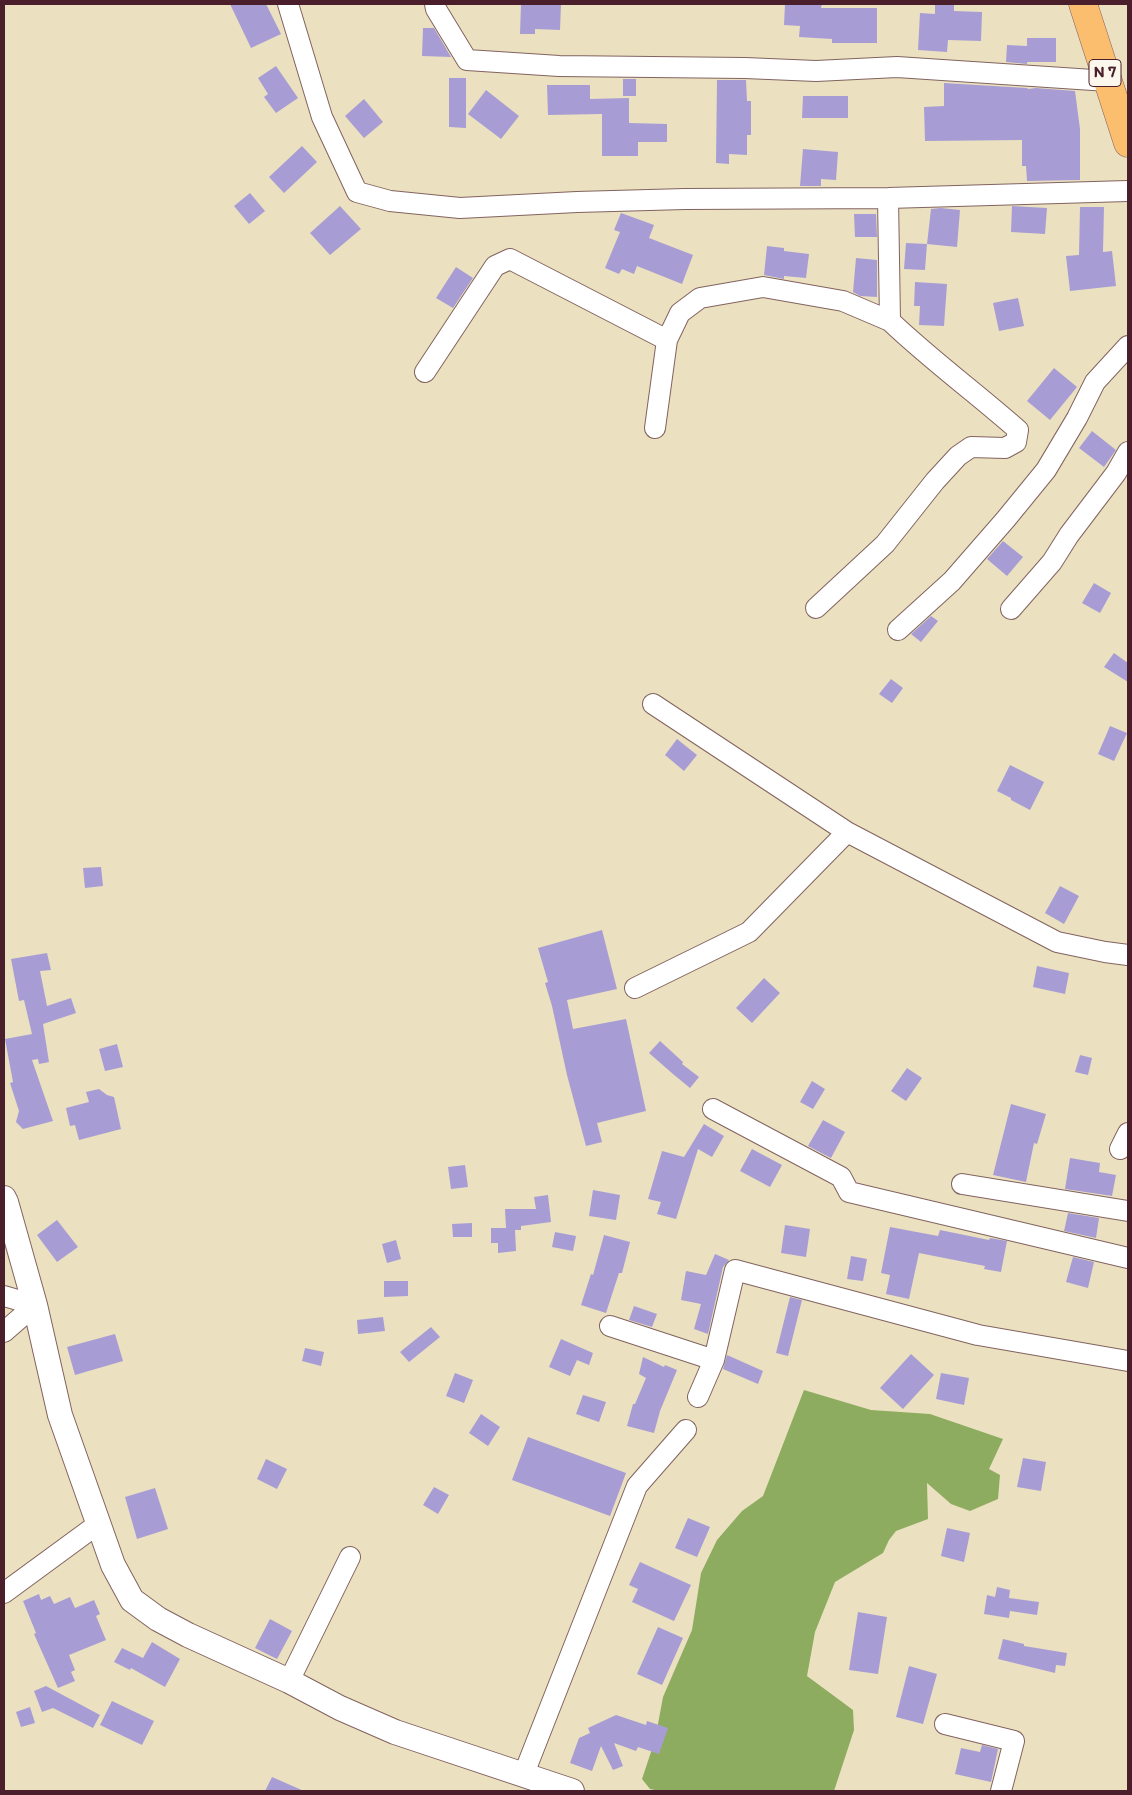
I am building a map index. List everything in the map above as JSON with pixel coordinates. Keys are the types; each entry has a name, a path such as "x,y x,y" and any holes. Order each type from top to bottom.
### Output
{"main road":[{"name":"N 7","path":"1083,4 1128,143"}],"street":[{"path":"288,4 322,117 357,192 390,201 460,208 685,199 888,198 1128,191"},
{"path":"435,4 467,60 559,66 745,68 816,71 897,67 1108,81"},
{"path":"888,198 890,321"},
{"path":"425,372 495,266 510,259 667,340"},
{"path":"655,428 667,340 680,312 700,298 763,287 843,301 890,321 926,355 969,388 1018,430 1016,442 1004,448 971,447 958,456 885,544 816,608"},
{"path":"898,630 952,580 1017,505 1050,462 1077,418 1095,382 1128,346"},
{"path":"1012,608 1052,562 1128,452"},
{"path":"653,704 847,832 1057,942 1128,955"},
{"path":"635,988 748,932 847,832"},
{"path":"713,1109 841,1177 849,1192 1128,1258"},
{"path":"962,1184 1128,1211"},
{"path":"4,1198 35,1305 60,1415 113,1565 132,1600 158,1619 188,1635 289,1681 340,1708 395,1732 572,1791"},
{"path":"698,1397 714,1360 735,1270 978,1335 1128,1361"},
{"path":"4,1296 35,1305"},
{"path":"4,1332 35,1305"},
{"path":"610,1326 714,1360"},
{"path":"524,1776 637,1486 686,1430"},
{"path":"4,1593 98,1524"},
{"path":"289,1681 350,1557"},
{"path":"945,1724 1014,1741 1001,1791"}],"green space":[{"path":"804,1390 871,1410 930,1414 1003,1439 989,1469 1000,1475 998,1499 970,1511 951,1504 927,1483 928,1519 896,1531 883,1553 835,1582 815,1632 807,1676 853,1710 854,1730 834,1791 660,1791 650,1789 642,1779 655,1740 663,1697 692,1630 701,1573 717,1540 742,1511 763,1496"}],"building":[{"path":"230,4 266,4 281,34 251,48"},
{"path":"521,4 561,4 560,30 535,29 535,34 520,34"},
{"path":"785,4 822,4 821,8 877,8 877,43 832,43 832,39 799,37 800,26 784,25"},
{"path":"935,4 954,4 954,11 982,12 981,41 948,40 947,52 918,50 920,13 935,14"},
{"path":"423,28 434,28 451,57 422,56"},
{"path":"1027,38 1056,38 1056,62 1027,62 1027,64 1006,62 1007,45 1027,46"},
{"path":"276,66 298,98 276,113 264,97 268,94 258,78"},
{"path":"449,78 466,78 466,128 449,127"},
{"path":"623,79 636,79 636,96 623,96"},
{"path":"717,80 746,80 747,101 751,101 751,135 747,135 747,155 729,154 729,164 716,163"},
{"path":"944,83 1075,91 1080,129 1080,180 1027,181 1026,166 1022,166 1022,140 925,141 924,107 944,106"},
{"path":"547,85 590,85 590,99 629,98 629,123 667,124 667,142 638,142 638,156 602,156 602,114 548,115"},
{"path":"486,90 519,116 501,139 468,114"},
{"path":"803,96 848,96 848,118 802,118"},
{"path":"364,99 383,122 364,138 345,116"},
{"path":"302,146 317,162 284,193 269,177"},
{"path":"803,149 838,152 836,180 821,179 821,186 800,186"},
{"path":"250,193 265,211 249,224 234,206"},
{"path":"340,206 361,229 330,255 310,233"},
{"path":"1012,206 1047,208 1045,234 1011,232"},
{"path":"1080,207 1104,207 1103,252 1112,251 1116,286 1070,291 1066,256 1079,255"},
{"path":"931,209 960,210 957,247 927,244"},
{"path":"621,213 654,225 649,238 693,255 682,284 637,266 634,274 622,269 619,274 605,268 620,232 614,230"},
{"path":"854,214 876,214 877,237 855,237"},
{"path":"906,243 927,244 925,270 904,269"},
{"path":"767,246 784,248 784,251 809,254 806,278 784,276 784,279 764,275"},
{"path":"856,258 877,260 877,297 860,296 853,292"},
{"path":"456,267 473,278 453,308 436,298"},
{"path":"915,282 947,284 944,326 919,325 920,306 914,306"},
{"path":"1018,298 1024,326 999,331 993,303"},
{"path":"1054,368 1077,387 1050,420 1027,401"},
{"path":"1092,431 1116,450 1104,467 1079,448"},
{"path":"1003,541 1023,557 1007,576 987,559"},
{"path":"1094,583 1111,593 1100,613 1082,603"},
{"path":"931,616 938,621 921,642 911,634"},
{"path":"1114,653 1128,663 1128,682 1104,667"},
{"path":"891,679 903,688 892,703 879,694"},
{"path":"1110,726 1127,733 1114,761 1098,754"},
{"path":"677,739 697,755 684,771 665,755"},
{"path":"1010,765 1044,782 1030,810 997,791"},
{"path":"101,867 103,886 85,888 83,868"},
{"path":"1060,886 1079,896 1064,924 1045,913"},
{"path":"602,930 617,989 567,1000 573,1029 626,1019 646,1111 597,1123 602,1142 586,1146 567,1075 545,983 548,982 538,948"},
{"path":"47,953 51,970 40,971 47,1006 71,998 76,1013 43,1024 49,1062 39,1064 38,1059 32,1060 53,1121 23,1129 16,1122 19,1111 10,1083 13,1082 5,1039 32,1034 24,1000 19,1001 11,959"},
{"path":"1037,966 1069,973 1065,994 1033,987"},
{"path":"764,978 780,993 752,1023 736,1008"},
{"path":"660,1041 683,1062 682,1064 699,1077 690,1088 649,1053"},
{"path":"117,1044 123,1067 105,1071 99,1049"},
{"path":"1080,1055 1092,1058 1088,1075 1075,1072"},
{"path":"907,1068 922,1078 906,1101 891,1091"},
{"path":"812,1081 825,1089 813,1109 800,1102"},
{"path":"99,1089 107,1095 114,1097 121,1129 79,1140 75,1125 70,1126 66,1108 89,1102 86,1092"},
{"path":"1011,1104 1046,1114 1037,1144 1034,1143 1026,1182 993,1175"},
{"path":"823,1120 845,1132 831,1158 808,1146"},
{"path":"704,1124 724,1136 712,1157 698,1149 676,1219 657,1214 661,1202 648,1199 662,1151 684,1157"},
{"path":"752,1149 782,1165 770,1187 740,1171"},
{"path":"1070,1158 1100,1163 1099,1172 1116,1175 1112,1196 1065,1189"},
{"path":"465,1165 468,1187 451,1189 448,1167"},
{"path":"593,1190 620,1195 616,1220 589,1216"},
{"path":"548,1195 551,1222 521,1226 521,1230 515,1230 516,1251 498,1253 498,1243 491,1243 491,1228 506,1228 505,1209 536,1209 534,1197"},
{"path":"1068,1213 1099,1218 1096,1238 1064,1231"},
{"path":"57,1220 78,1247 57,1262 37,1235"},
{"path":"472,1223 472,1237 453,1237 452,1224"},
{"path":"785,1225 810,1229 806,1257 781,1253"},
{"path":"890,1227 938,1236 940,1230 989,1240 990,1238 1007,1241 1001,1272 984,1269 985,1266 919,1253 909,1299 886,1294 890,1275 881,1273"},
{"path":"555,1232 576,1236 573,1251 552,1247"},
{"path":"604,1235 630,1242 622,1273 619,1273 606,1313 581,1305 591,1274 593,1275"},
{"path":"396,1240 401,1259 387,1263 382,1244"},
{"path":"715,1254 729,1260 723,1267 708,1334 694,1329 701,1304 681,1300 686,1271 706,1275"},
{"path":"851,1256 867,1259 863,1281 847,1279"},
{"path":"1073,1257 1094,1262 1088,1288 1066,1282"},
{"path":"384,1281 408,1281 408,1296 384,1297"},
{"path":"790,1297 802,1300 788,1356 776,1353"},
{"path":"634,1306 657,1314 652,1327 629,1320"},
{"path":"383,1317 385,1331 358,1334 357,1320"},
{"path":"431,1327 440,1337 409,1362 400,1352"},
{"path":"115,1334 123,1361 75,1375 67,1347"},
{"path":"561,1339 593,1353 589,1365 577,1360 570,1376 549,1367"},
{"path":"305,1348 324,1352 321,1366 302,1361"},
{"path":"911,1354 934,1375 903,1409 880,1388"},
{"path":"727,1355 763,1371 758,1384 723,1369"},
{"path":"643,1357 664,1367 665,1365 677,1370 660,1411 654,1433 627,1426 633,1404 635,1404 646,1378 639,1374"},
{"path":"455,1373 473,1380 464,1403 446,1396"},
{"path":"941,1373 969,1378 964,1405 936,1399"},
{"path":"583,1395 606,1402 599,1422 576,1414"},
{"path":"481,1414 500,1427 488,1446 469,1433"},
{"path":"528,1437 626,1473 610,1516 512,1480"},
{"path":"1023,1458 1046,1462 1041,1491 1017,1487"},
{"path":"266,1459 287,1469 277,1489 257,1479"},
{"path":"434,1487 449,1495 438,1514 423,1505"},
{"path":"155,1488 168,1529 137,1539 125,1497"},
{"path":"688,1518 710,1527 697,1557 675,1548"},
{"path":"947,1528 970,1533 964,1562 941,1556"},
{"path":"640,1562 691,1585 674,1621 632,1602 638,1589 629,1585"},
{"path":"997,1587 1010,1590 1009,1598 1039,1602 1037,1615 1010,1611 1009,1618 984,1614 987,1595 995,1597"},
{"path":"39,1594 41,1600 50,1596 54,1604 70,1597 75,1608 94,1600 100,1614 96,1616 106,1640 69,1655 75,1670 71,1672 75,1681 58,1688 34,1634 36,1633 23,1601"},
{"path":"858,1612 887,1617 878,1674 849,1670"},
{"path":"270,1619 292,1631 277,1659 255,1648"},
{"path":"658,1627 683,1638 662,1685 637,1674"},
{"path":"1003,1639 1024,1644 1024,1646 1067,1653 1065,1666 1056,1665 1055,1673 998,1659"},
{"path":"152,1642 180,1659 165,1687 131,1668 130,1670 114,1662 122,1648 143,1658"},
{"path":"909,1666 937,1674 923,1724 896,1717"},
{"path":"46,1686 100,1715 93,1728 53,1708 42,1712 34,1691"},
{"path":"112,1701 154,1721 142,1745 100,1725"},
{"path":"30,1707 35,1723 21,1727 16,1712"},
{"path":"616,1715 646,1725 647,1721 668,1728 659,1754 638,1747 636,1751 614,1743 623,1766 613,1770 601,1746 592,1771 570,1763 579,1738 590,1733 588,1728"},
{"path":"982,1745 998,1749 991,1782 955,1774 961,1748 980,1752"},
{"path":"272,1777 304,1791 265,1791"}]}
